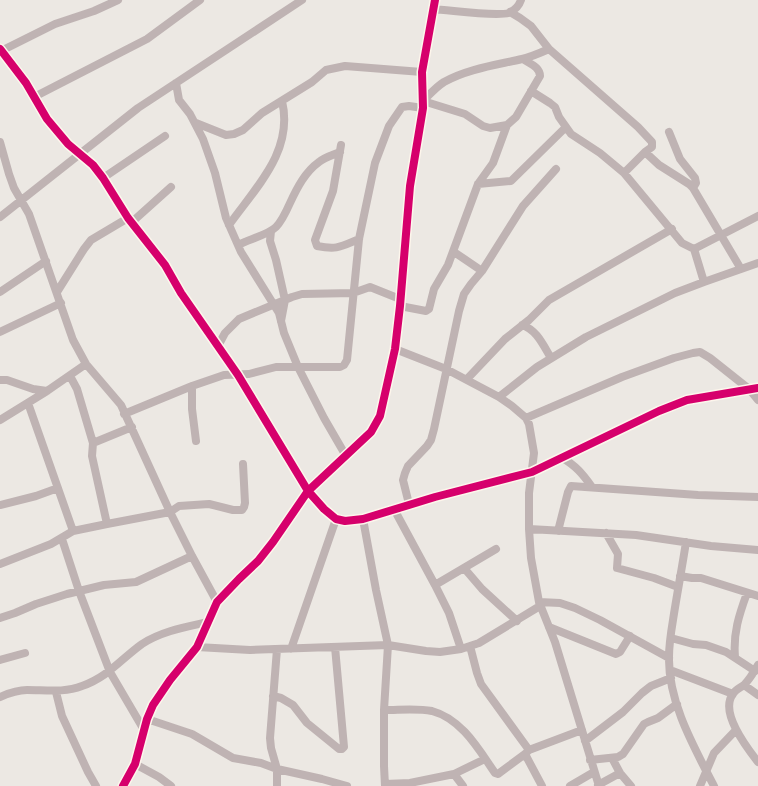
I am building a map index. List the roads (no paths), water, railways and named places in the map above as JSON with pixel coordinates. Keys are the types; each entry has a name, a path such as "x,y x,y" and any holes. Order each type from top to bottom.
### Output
{"street":[{"path":"118,0 55,24 1,50 48,119 68,144 93,165 103,178 130,220 165,265 181,293 238,375 308,491 336,519 345,521 363,519 409,504 532,472 634,422 687,400 754,389"},
{"path":"34,97 147,39 200,0"},
{"path":"0,217 138,108 302,0"},
{"path":"123,786 135,764 153,705 197,646 217,602 258,561 308,491 377,424 394,349 410,186 423,105 422,72 434,4 499,14 510,12 520,6 521,0"},
{"path":"510,12 531,26 549,50 638,127 652,142 652,147 624,173"},
{"path":"423,105 443,82 482,68 523,59 549,50"},
{"path":"218,346 225,333 239,319 302,294 353,293 370,287 400,302 428,311 433,291 454,252 478,184 493,163 507,125 516,117 540,76 538,69 523,59"},
{"path":"196,123 226,135 234,135 326,70 345,66 422,72"},
{"path":"176,83 179,100 196,123 215,173 229,225 244,260 274,305 298,367 346,456"},
{"path":"531,91 555,107 572,134 624,173 682,243 694,249 704,282"},
{"path":"229,225 278,154 285,123 282,101"},
{"path":"124,414 224,375 238,375 276,368 340,367 344,364 347,360 358,239 375,163 389,126 402,107 409,105 423,105 465,114 490,128 507,125"},
{"path":"478,184 511,181 566,127"},
{"path":"669,132 680,159 695,178 696,183 693,188"},
{"path":"103,178 165,136"},
{"path":"0,142 14,188 29,214 73,340 86,364 116,398 170,512 217,602"},
{"path":"68,144 69,162"},
{"path":"238,244 278,226 295,192 307,175 318,162 341,149 333,191 315,240 317,246 331,249 358,239"},
{"path":"645,152 659,165 693,188 741,269"},
{"path":"409,504 403,480 408,466 431,440 464,294 482,271 523,206 556,169"},
{"path":"57,292 91,240 130,220 171,187"},
{"path":"694,249 758,216"},
{"path":"467,379 492,351 527,324 549,300 672,229"},
{"path":"271,231 270,241 285,300 281,321"},
{"path":"454,252 482,271"},
{"path":"0,292 46,261"},
{"path":"499,397 551,358 596,332 675,293 757,265"},
{"path":"0,332 61,303"},
{"path":"527,324 551,358"},
{"path":"394,349 467,379 499,397 526,418 532,435 534,453 528,505 531,558 539,604 549,627 598,786 621,773"},
{"path":"526,418 622,377 693,353 706,354 754,389 758,400"},
{"path":"0,420 86,364"},
{"path":"70,376 77,389 93,443 92,456 107,524"},
{"path":"0,380 47,391"},
{"path":"192,386 196,441"},
{"path":"28,403 74,531"},
{"path":"93,443 132,428"},
{"path":"561,457 581,471 592,487"},
{"path":"0,564 62,539 74,531 170,512 179,506 209,504 242,510 245,503 243,464"},
{"path":"558,531 571,486 758,497"},
{"path":"0,505 58,488"},
{"path":"394,509 449,613 461,649"},
{"path":"291,649 336,519"},
{"path":"363,519 388,645 384,710 385,785 424,783 454,774 485,759"},
{"path":"529,529 636,535 758,550"},
{"path":"606,533 618,554 617,568 678,587"},
{"path":"62,539 110,672 144,730"},
{"path":"686,542 669,658 677,704 691,742 707,771 708,785"},
{"path":"435,585 496,549"},
{"path":"0,618 67,594 104,585 136,582 192,556"},
{"path":"464,568 482,589 517,621"},
{"path":"680,576 701,578 758,596"},
{"path":"735,657 736,626 747,593"},
{"path":"197,646 250,650 388,645 440,652 479,643 517,621 539,604 560,603 575,608 669,658"},
{"path":"0,697 26,690 56,692 78,688 110,672 144,643 159,635 208,622"},
{"path":"549,627 616,654 620,652 630,636"},
{"path":"671,638 714,647 756,668 750,679 733,693 729,705 736,730 758,762"},
{"path":"470,646 481,684 527,752 542,786"},
{"path":"273,696 293,705 307,723 342,749 344,747 335,647"},
{"path":"277,649 270,738 277,769 277,786"},
{"path":"0,660 25,653"},
{"path":"585,741 623,712 642,693 671,674 733,693"},
{"path":"744,685 758,695"},
{"path":"56,692 62,716 87,772 96,786"},
{"path":"590,760 618,757 626,751 644,724 658,718 677,704"},
{"path":"384,710 419,710 440,714 469,735 495,773 498,774 527,752 582,730"},
{"path":"147,719 192,734 233,758 347,786"},
{"path":"707,771 714,753 736,730"},
{"path":"612,758 631,786"},
{"path":"135,764 171,786"},
{"path":"570,786 594,772"},
{"path":"454,774 463,786"}]}
